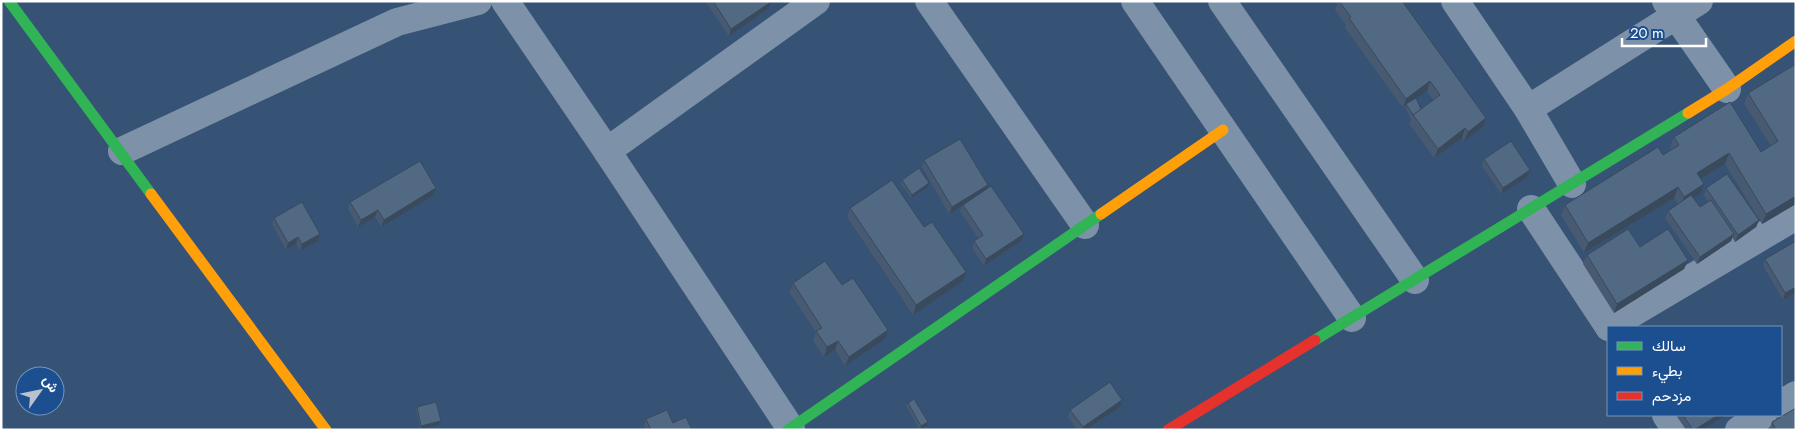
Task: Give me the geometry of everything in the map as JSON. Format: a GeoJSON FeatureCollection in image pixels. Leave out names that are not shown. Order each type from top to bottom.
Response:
{"type":"FeatureCollection","features":[{"type":"Feature","properties":{"kind":"street"},"geometry":{"type":"LineString","coordinates":[[9,1],[122,151],[326,430]]}},
{"type":"Feature","properties":{"kind":"street"},"geometry":{"type":"LineString","coordinates":[[122,151],[397,22],[478,1]]}},
{"type":"Feature","properties":{"kind":"street"},"geometry":{"type":"LineString","coordinates":[[505,1],[607,151],[790,430],[1223,130]]}},
{"type":"Feature","properties":{"kind":"street"},"geometry":{"type":"LineString","coordinates":[[607,151],[816,1]]}},
{"type":"Feature","properties":{"kind":"street"},"geometry":{"type":"LineString","coordinates":[[929,1],[1085,225]]}},
{"type":"Feature","properties":{"kind":"street"},"geometry":{"type":"LineString","coordinates":[[1135,1],[1352,318]]}},
{"type":"Feature","properties":{"kind":"street"},"geometry":{"type":"LineString","coordinates":[[1222,1],[1415,280]]}},
{"type":"Feature","properties":{"kind":"street"},"geometry":{"type":"LineString","coordinates":[[1455,1],[1528,109],[1572,184]]}},
{"type":"Feature","properties":{"kind":"street"},"geometry":{"type":"LineString","coordinates":[[1528,109],[1671,9],[1699,1]]}},
{"type":"Feature","properties":{"kind":"street"},"geometry":{"type":"LineString","coordinates":[[1671,9],[1727,89]]}},
{"type":"Feature","properties":{"kind":"street"},"geometry":{"type":"LineString","coordinates":[[1168,430],[1727,89],[1796,41]]}},
{"type":"Feature","properties":{"kind":"street"},"geometry":{"type":"LineString","coordinates":[[1531,209],[1608,326]]}},
{"type":"Feature","properties":{"kind":"street"},"geometry":{"type":"LineString","coordinates":[[1611,326],[1796,216]]}},
{"type":"Feature","properties":{"kind":"street"},"geometry":{"type":"LineString","coordinates":[[1782,403],[1796,395]]}},
{"type":"Feature","properties":{"kind":"street"},"geometry":{"type":"LineString","coordinates":[[1667,416],[1676,430]]}},
{"type":"Feature","properties":{"kind":"street"},"geometry":{"type":"LineString","coordinates":[[1739,430],[1761,416]]}},
{"type":"Feature","properties":{"kind":"building"},"geometry":{"type":"Polygon","coordinates":[[[713,1],[770,1],[771,2],[731,29],[713,1]]]}},
{"type":"Feature","properties":{"kind":"building"},"geometry":{"type":"Polygon","coordinates":[[[1339,1],[1402,1],[1486,118],[1468,132],[1465,128],[1438,149],[1413,115],[1440,95],[1430,81],[1406,99],[1339,1]]]}},
{"type":"Feature","properties":{"kind":"building"},"geometry":{"type":"Polygon","coordinates":[[[1796,64],[1796,196],[1766,214],[1729,153],[1697,173],[1704,184],[1684,197],[1678,187],[1588,243],[1565,205],[1658,147],[1663,155],[1679,145],[1674,137],[1730,102],[1761,152],[1778,141],[1748,93],[1796,64]]]}},
{"type":"Feature","properties":{"kind":"building"},"geometry":{"type":"Polygon","coordinates":[[[1416,98],[1421,109],[1413,115],[1406,104],[1416,98]]]}},
{"type":"Feature","properties":{"kind":"building"},"geometry":{"type":"Polygon","coordinates":[[[960,139],[988,185],[952,207],[924,160],[960,139]]]}},
{"type":"Feature","properties":{"kind":"building"},"geometry":{"type":"Polygon","coordinates":[[[1511,141],[1530,170],[1503,188],[1484,159],[1511,141]]]}},
{"type":"Feature","properties":{"kind":"building"},"geometry":{"type":"Polygon","coordinates":[[[420,161],[436,188],[384,220],[378,210],[361,220],[350,202],[420,161]]]}},
{"type":"Feature","properties":{"kind":"building"},"geometry":{"type":"Polygon","coordinates":[[[919,168],[929,183],[912,195],[902,180],[919,168]]]}},
{"type":"Feature","properties":{"kind":"building"},"geometry":{"type":"Polygon","coordinates":[[[1727,174],[1759,220],[1738,235],[1706,188],[1727,174]]]}},
{"type":"Feature","properties":{"kind":"building"},"geometry":{"type":"Polygon","coordinates":[[[892,180],[924,227],[932,222],[966,272],[916,305],[850,208],[892,180]]]}},
{"type":"Feature","properties":{"kind":"building"},"geometry":{"type":"Polygon","coordinates":[[[991,186],[1024,234],[986,259],[974,241],[983,235],[963,205],[991,186]]]}},
{"type":"Feature","properties":{"kind":"building"},"geometry":{"type":"Polygon","coordinates":[[[1691,195],[1700,207],[1711,200],[1734,234],[1700,257],[1668,211],[1691,195]]]}},
{"type":"Feature","properties":{"kind":"building"},"geometry":{"type":"Polygon","coordinates":[[[302,202],[320,234],[302,244],[298,237],[288,243],[274,218],[302,202]]]}},
{"type":"Feature","properties":{"kind":"building"},"geometry":{"type":"Polygon","coordinates":[[[1628,229],[1640,247],[1668,229],[1688,260],[1617,304],[1587,255],[1628,229]]]}},
{"type":"Feature","properties":{"kind":"building"},"geometry":{"type":"Polygon","coordinates":[[[1796,241],[1796,287],[1785,293],[1765,259],[1796,241]]]}},
{"type":"Feature","properties":{"kind":"building"},"geometry":{"type":"Polygon","coordinates":[[[825,261],[842,285],[853,278],[888,330],[849,357],[838,341],[827,347],[816,331],[822,328],[793,283],[825,261]]]}},
{"type":"Feature","properties":{"kind":"building"},"geometry":{"type":"Polygon","coordinates":[[[1110,382],[1122,400],[1083,427],[1070,410],[1110,382]]]}},
{"type":"Feature","properties":{"kind":"building"},"geometry":{"type":"Polygon","coordinates":[[[914,399],[928,422],[921,426],[908,403],[914,399]]]}},
{"type":"Feature","properties":{"kind":"building"},"geometry":{"type":"Polygon","coordinates":[[[436,402],[441,421],[421,426],[417,407],[436,402]]]}},
{"type":"Feature","properties":{"kind":"building"},"geometry":{"type":"Polygon","coordinates":[[[1796,408],[1796,430],[1776,430],[1772,422],[1796,408]]]}},
{"type":"Feature","properties":{"kind":"building"},"geometry":{"type":"Polygon","coordinates":[[[667,410],[673,423],[686,417],[692,430],[651,430],[646,419],[667,410]]]}},
{"type":"Feature","properties":{"kind":"building"},"geometry":{"type":"Polygon","coordinates":[[[1684,416],[1716,416],[1694,430],[1684,416]]]}},
{"type":"Feature","properties":{"kind":"traffic: fast"},"geometry":{"type":"LineString","coordinates":[[9,1],[151,194]]}},
{"type":"Feature","properties":{"kind":"traffic: fast"},"geometry":{"type":"LineString","coordinates":[[1315,340],[1688,113]]}},
{"type":"Feature","properties":{"kind":"traffic: fast"},"geometry":{"type":"LineString","coordinates":[[788,430],[1101,214]]}},
{"type":"Feature","properties":{"kind":"traffic: slow"},"geometry":{"type":"LineString","coordinates":[[1688,113],[1727,89],[1796,41]]}},
{"type":"Feature","properties":{"kind":"traffic: slow"},"geometry":{"type":"LineString","coordinates":[[1101,214],[1223,130]]}},
{"type":"Feature","properties":{"kind":"traffic: slow"},"geometry":{"type":"LineString","coordinates":[[151,194],[326,430]]}},
{"type":"Feature","properties":{"kind":"traffic: jam"},"geometry":{"type":"LineString","coordinates":[[1168,430],[1315,340]]}}]}
